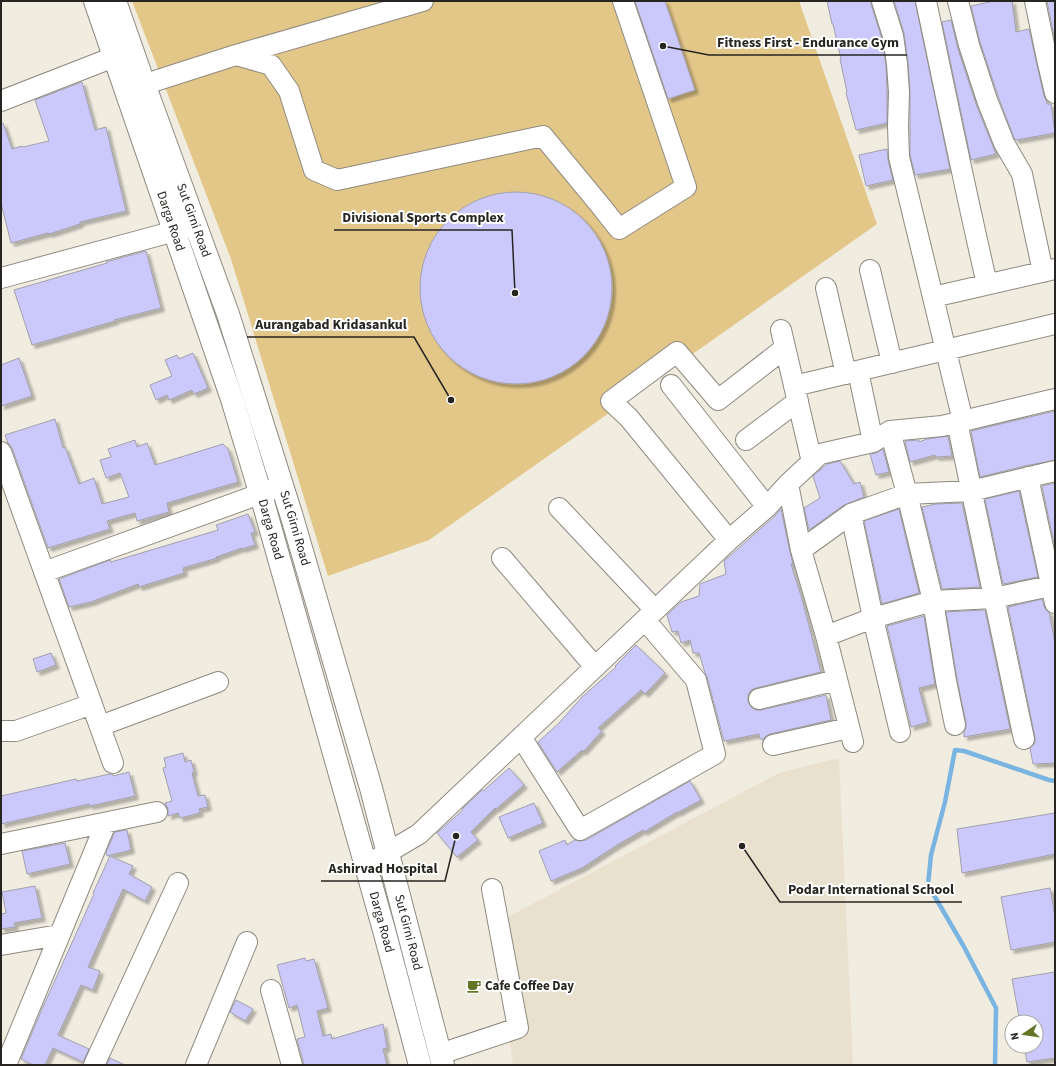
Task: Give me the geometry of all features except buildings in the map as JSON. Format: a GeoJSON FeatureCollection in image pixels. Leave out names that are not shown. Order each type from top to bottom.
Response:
{"type":"FeatureCollection","features":[{"type":"Feature","properties":{"kind":"main road","name":"Darga Road"},"geometry":{"type":"LineString","coordinates":[[95,1],[123,52],[135,87],[174,231],[232,399],[366,866],[420,1065]]}},
{"type":"Feature","properties":{"kind":"main road"},"geometry":{"type":"LineString","coordinates":[[116,1],[123,52]]}},
{"type":"Feature","properties":{"kind":"main road","name":"Sut Girni Road"},"geometry":{"type":"LineString","coordinates":[[135,87],[196,225],[228,314],[282,486],[371,788],[442,1059]]}},
{"type":"Feature","properties":{"kind":"street"},"geometry":{"type":"LineString","coordinates":[[135,87],[236,55],[423,1]]}},
{"type":"Feature","properties":{"kind":"street"},"geometry":{"type":"LineString","coordinates":[[236,55],[271,66],[289,91],[314,170],[338,180],[543,136],[619,229],[686,187],[623,1]]}},
{"type":"Feature","properties":{"kind":"street"},"geometry":{"type":"LineString","coordinates":[[882,1],[893,36],[897,64],[899,92],[899,157],[946,350],[960,422],[971,491],[1024,739]]}},
{"type":"Feature","properties":{"kind":"street"},"geometry":{"type":"LineString","coordinates":[[926,1],[971,217],[987,284]]}},
{"type":"Feature","properties":{"kind":"street"},"geometry":{"type":"LineString","coordinates":[[933,297],[1049,271],[1022,174],[1004,143],[987,100],[969,45],[958,1]]}},
{"type":"Feature","properties":{"kind":"street"},"geometry":{"type":"LineString","coordinates":[[1035,1],[1055,93]]}},
{"type":"Feature","properties":{"kind":"street"},"geometry":{"type":"LineString","coordinates":[[1,101],[123,52]]}},
{"type":"Feature","properties":{"kind":"street"},"geometry":{"type":"LineString","coordinates":[[1,278],[196,225]]}},
{"type":"Feature","properties":{"kind":"street"},"geometry":{"type":"LineString","coordinates":[[870,270],[892,363]]}},
{"type":"Feature","properties":{"kind":"street"},"geometry":{"type":"LineString","coordinates":[[826,288],[873,442]]}},
{"type":"Feature","properties":{"kind":"street"},"geometry":{"type":"LineString","coordinates":[[746,440],[796,393],[852,372],[1055,324]]}},
{"type":"Feature","properties":{"kind":"street"},"geometry":{"type":"LineString","coordinates":[[729,540],[629,418],[611,401],[677,352],[718,400],[783,339],[812,462]]}},
{"type":"Feature","properties":{"kind":"street"},"geometry":{"type":"LineString","coordinates":[[671,385],[768,507]]}},
{"type":"Feature","properties":{"kind":"street"},"geometry":{"type":"LineString","coordinates":[[366,866],[419,834],[729,540],[768,507],[788,484],[820,454],[873,442],[890,431],[942,426],[1055,399]]}},
{"type":"Feature","properties":{"kind":"street"},"geometry":{"type":"LineString","coordinates":[[890,431],[907,494],[932,601],[946,681],[956,725]]}},
{"type":"Feature","properties":{"kind":"street"},"geometry":{"type":"LineString","coordinates":[[1,452],[113,763]]}},
{"type":"Feature","properties":{"kind":"street"},"geometry":{"type":"LineString","coordinates":[[801,550],[851,514],[907,494],[971,491],[1055,471]]}},
{"type":"Feature","properties":{"kind":"street"},"geometry":{"type":"LineString","coordinates":[[826,636],[873,618],[932,601],[994,598],[1054,591],[1028,477]]}},
{"type":"Feature","properties":{"kind":"street"},"geometry":{"type":"LineString","coordinates":[[773,745],[851,735],[826,636],[801,550],[788,484]]}},
{"type":"Feature","properties":{"kind":"street"},"geometry":{"type":"LineString","coordinates":[[44,572],[282,486]]}},
{"type":"Feature","properties":{"kind":"street"},"geometry":{"type":"LineString","coordinates":[[522,737],[580,830],[715,754],[696,680],[650,615],[559,508]]}},
{"type":"Feature","properties":{"kind":"street"},"geometry":{"type":"LineString","coordinates":[[851,514],[873,618],[900,732]]}},
{"type":"Feature","properties":{"kind":"street"},"geometry":{"type":"LineString","coordinates":[[502,558],[595,667]]}},
{"type":"Feature","properties":{"kind":"street"},"geometry":{"type":"LineString","coordinates":[[759,699],[837,680]]}},
{"type":"Feature","properties":{"kind":"street"},"geometry":{"type":"LineString","coordinates":[[100,726],[218,682]]}},
{"type":"Feature","properties":{"kind":"street"},"geometry":{"type":"LineString","coordinates":[[1,731],[16,731],[92,704]]}},
{"type":"Feature","properties":{"kind":"street"},"geometry":{"type":"LineString","coordinates":[[1,844],[157,812]]}},
{"type":"Feature","properties":{"kind":"street"},"geometry":{"type":"LineString","coordinates":[[6,1065],[106,822]]}},
{"type":"Feature","properties":{"kind":"street"},"geometry":{"type":"LineString","coordinates":[[94,1065],[178,883]]}},
{"type":"Feature","properties":{"kind":"street"},"geometry":{"type":"LineString","coordinates":[[442,1059],[518,1028],[492,889]]}},
{"type":"Feature","properties":{"kind":"street"},"geometry":{"type":"LineString","coordinates":[[1,945],[60,935]]}},
{"type":"Feature","properties":{"kind":"street"},"geometry":{"type":"LineString","coordinates":[[196,1065],[247,942]]}},
{"type":"Feature","properties":{"kind":"street"},"geometry":{"type":"LineString","coordinates":[[271,990],[292,1065]]}},
{"type":"Feature","properties":{"kind":"shaded area"},"geometry":{"type":"Polygon","coordinates":[[[132,1],[799,1],[877,224],[429,540],[328,576],[231,259],[132,1]]]}},
{"type":"Feature","properties":{"kind":"shaded area"},"geometry":{"type":"Polygon","coordinates":[[[839,758],[853,1065],[513,1065],[506,1011],[504,919],[779,773],[839,758]]]}},
{"type":"Feature","properties":{"kind":"waterway"},"geometry":{"type":"LineString","coordinates":[[995,1065],[996,1008],[963,945],[928,885],[931,855],[945,802],[955,750],[964,751],[1055,781]]}},
{"type":"Feature","properties":{"kind":"place","name":"Fitness First - Endurance Gym"},"geometry":{"type":"Point","coordinates":[663,46]}},
{"type":"Feature","properties":{"kind":"place","name":"Divisional Sports Complex"},"geometry":{"type":"Point","coordinates":[515,293]}},
{"type":"Feature","properties":{"kind":"place","name":"Aurangabad Kridasankul"},"geometry":{"type":"Point","coordinates":[451,400]}},
{"type":"Feature","properties":{"kind":"place","name":"Ashirvad Hospital"},"geometry":{"type":"Point","coordinates":[456,836]}},
{"type":"Feature","properties":{"kind":"place","name":"Podar International School"},"geometry":{"type":"Point","coordinates":[742,846]}},
{"type":"Feature","properties":{"kind":"place","name":"Cafe Coffee Day"},"geometry":{"type":"Point","coordinates":[474,986]}}]}
